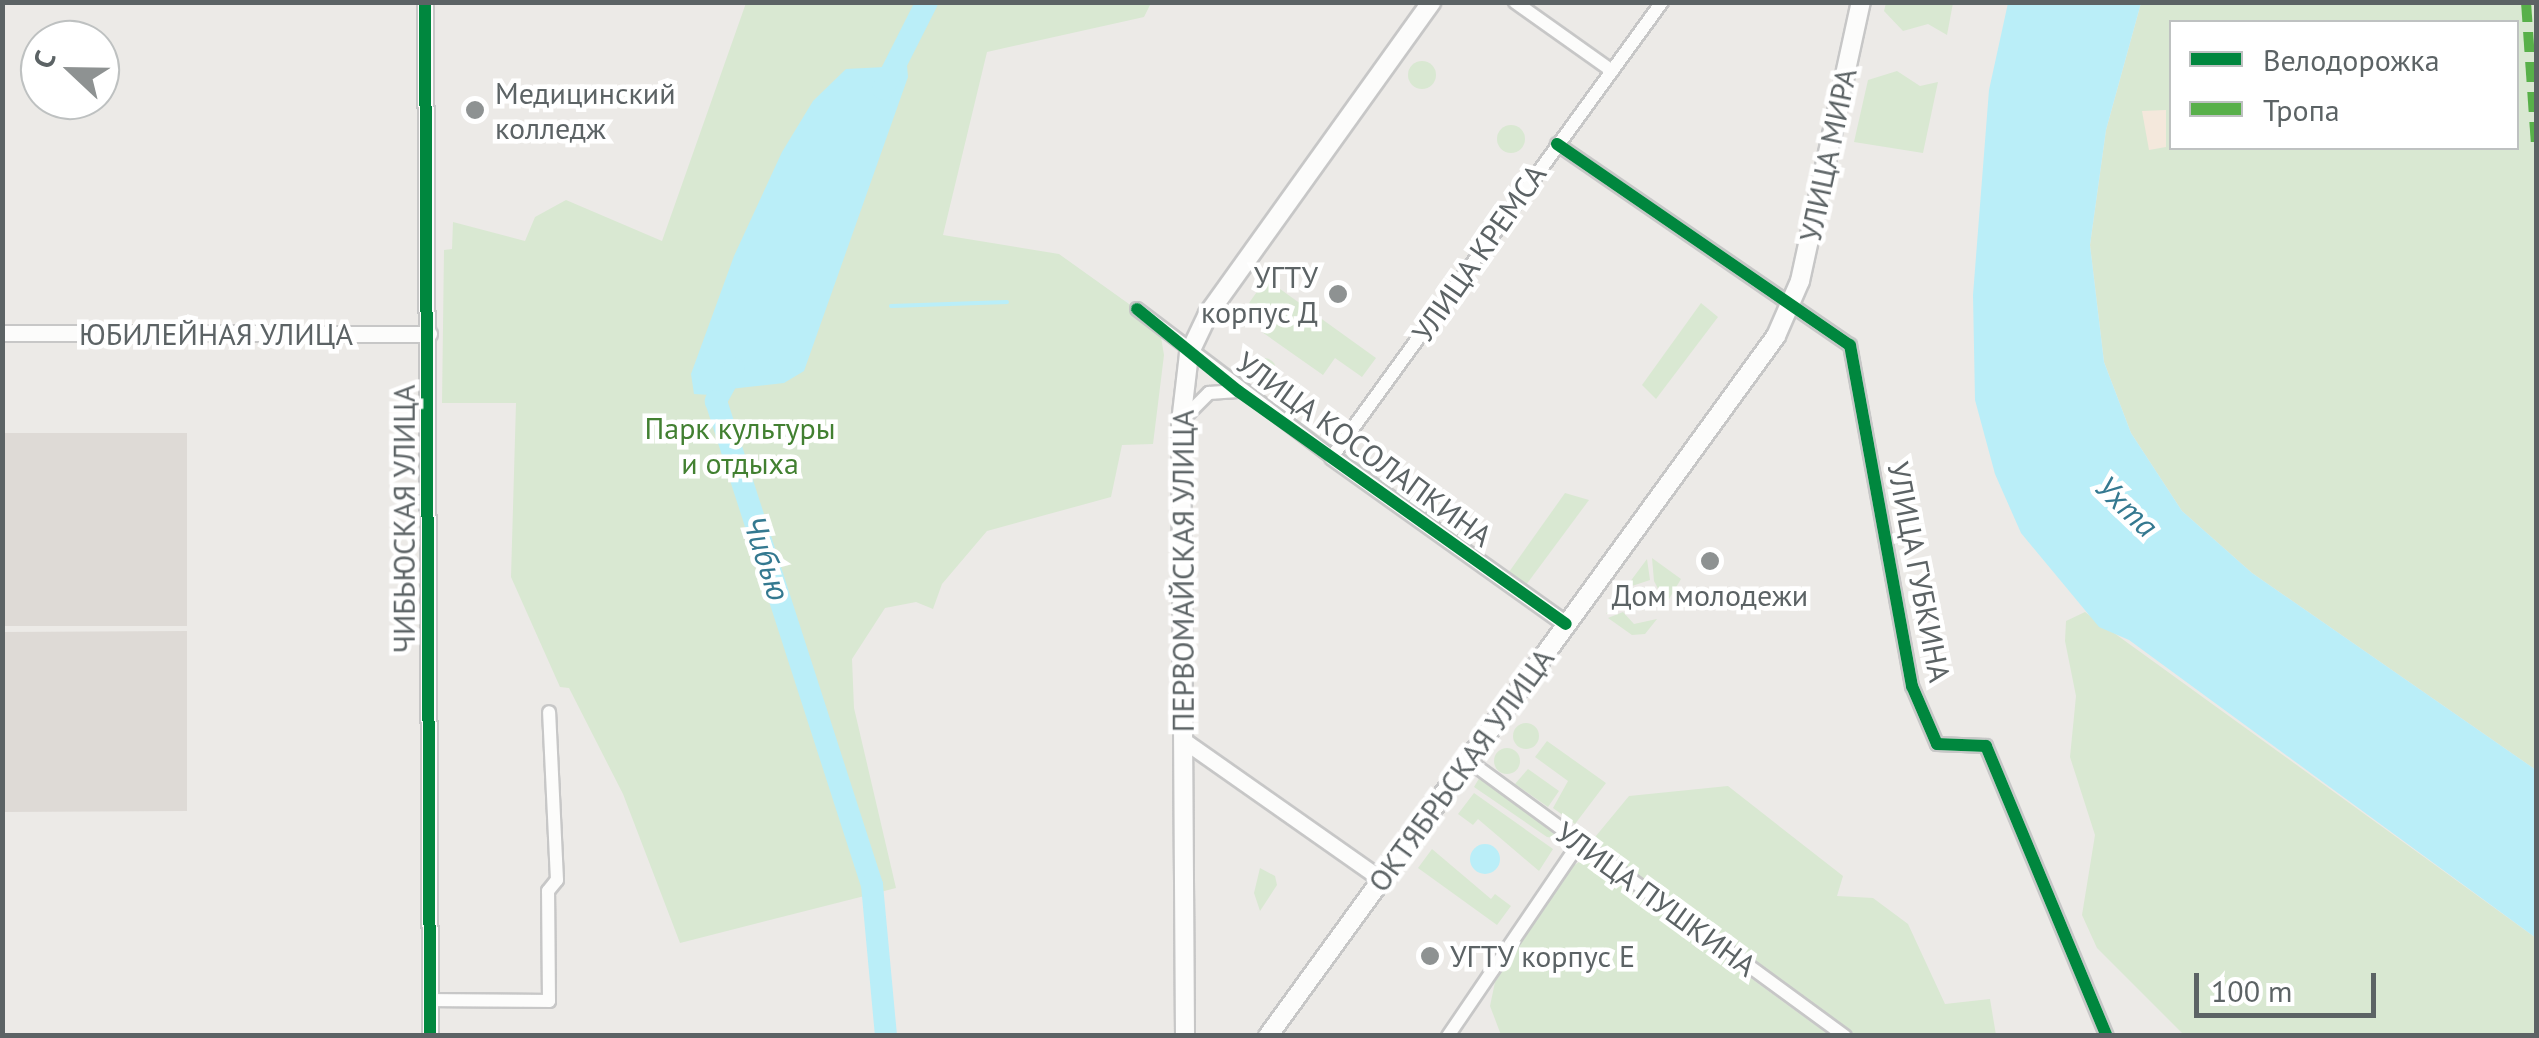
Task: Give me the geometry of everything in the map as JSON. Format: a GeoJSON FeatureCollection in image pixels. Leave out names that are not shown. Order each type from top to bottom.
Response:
{"type":"FeatureCollection","features":[{"type":"Feature","properties":{"kind":"main road","name":"ПЕРВОМАЙСКАЯ УЛИЦА"},"geometry":{"type":"LineString","coordinates":[[1185,1036],[1181,422],[1189,354],[1208,314],[1431,2]]}},
{"type":"Feature","properties":{"kind":"main road","name":"УЛИЦА МИРА"},"geometry":{"type":"LineString","coordinates":[[1792,308],[1861,2]]}},
{"type":"Feature","properties":{"kind":"main road","name":"ОКТЯБРЬСКАЯ УЛИЦА"},"geometry":{"type":"LineString","coordinates":[[1268,1036],[1792,308]]}},
{"type":"Feature","properties":{"kind":"street","name":"ЧИБЬЮСКАЯ УЛИЦА"},"geometry":{"type":"LineString","coordinates":[[425,2],[430,1036]]}},
{"type":"Feature","properties":{"kind":"street"},"geometry":{"type":"LineString","coordinates":[[1515,2],[1612,70]]}},
{"type":"Feature","properties":{"kind":"street","name":"УЛИЦА КРЕМСА"},"geometry":{"type":"LineString","coordinates":[[1332,457],[1662,2]]}},
{"type":"Feature","properties":{"kind":"street"},"geometry":{"type":"LineString","coordinates":[[1556,144],[1792,308]]}},
{"type":"Feature","properties":{"kind":"street","name":"УЛИЦА ГУБКИНА"},"geometry":{"type":"LineString","coordinates":[[1792,308],[1850,345],[1912,686],[1937,744],[1986,746],[2107,1036]]}},
{"type":"Feature","properties":{"kind":"street","name":"УЛИЦА КОСОЛАПКИНА"},"geometry":{"type":"LineString","coordinates":[[1137,309],[1238,391],[1566,624]]}},
{"type":"Feature","properties":{"kind":"street","name":"ЮБИЛЕЙНАЯ УЛИЦА"},"geometry":{"type":"LineString","coordinates":[[2,334],[429,334]]}},
{"type":"Feature","properties":{"kind":"street","name":"УЛИЦА КОСОЛАПКИНА"},"geometry":{"type":"LineString","coordinates":[[1181,422],[1209,393],[1238,391]]}},
{"type":"Feature","properties":{"kind":"street"},"geometry":{"type":"LineString","coordinates":[[430,1000],[549,1000],[548,890],[557,880],[549,712]]}},
{"type":"Feature","properties":{"kind":"street"},"geometry":{"type":"LineString","coordinates":[[1183,740],[1381,880]]}},
{"type":"Feature","properties":{"kind":"street","name":"УЛИЦА ПУШКИНА"},"geometry":{"type":"LineString","coordinates":[[1468,761],[1845,1036]]}},
{"type":"Feature","properties":{"kind":"street"},"geometry":{"type":"LineString","coordinates":[[1448,1036],[1579,843]]}},
{"type":"Feature","properties":{"kind":"shaded area"},"geometry":{"type":"Polygon","coordinates":[[[3,433],[187,433],[187,626],[3,626],[3,433]]]}},
{"type":"Feature","properties":{"kind":"shaded area"},"geometry":{"type":"Polygon","coordinates":[[[187,631],[187,811],[3,812],[3,632],[187,631]]]}},
{"type":"Feature","properties":{"kind":"green space","name":"Парк культуры и отдыха"},"geometry":{"type":"Polygon","coordinates":[[[746,3],[1151,3],[1144,17],[987,52],[943,235],[1059,254],[1129,304],[1161,337],[1164,355],[1153,444],[1122,445],[1111,497],[987,531],[942,584],[933,609],[916,602],[885,608],[852,659],[854,708],[896,888],[680,943],[623,794],[569,688],[560,687],[511,577],[516,403],[442,403],[444,250],[452,249],[453,222],[525,241],[535,217],[566,200],[662,241],[746,3]]]}},
{"type":"Feature","properties":{"kind":"green space"},"geometry":{"type":"Polygon","coordinates":[[[1886,3],[1953,3],[1947,35],[1928,24],[1903,31],[1884,11],[1886,3]]]}},
{"type":"Feature","properties":{"kind":"green space"},"geometry":{"type":"Polygon","coordinates":[[[2141,3],[2536,3],[2536,770],[2252,573],[2182,511],[2131,433],[2104,362],[2090,245],[2106,130],[2141,3]]]}},
{"type":"Feature","properties":{"kind":"green space"},"geometry":{"type":"Polygon","coordinates":[[[1422,61],[1432,65],[1436,75],[1432,85],[1422,89],[1412,85],[1408,75],[1412,65],[1422,61]]]}},
{"type":"Feature","properties":{"kind":"green space"},"geometry":{"type":"Polygon","coordinates":[[[1897,71],[1920,86],[1938,82],[1923,153],[1854,142],[1868,80],[1897,71]]]}},
{"type":"Feature","properties":{"kind":"green space"},"geometry":{"type":"Polygon","coordinates":[[[1511,125],[1521,129],[1525,139],[1521,149],[1511,153],[1501,149],[1497,139],[1501,129],[1511,125]]]}},
{"type":"Feature","properties":{"kind":"green space"},"geometry":{"type":"Polygon","coordinates":[[[1266,279],[1376,358],[1362,377],[1335,358],[1323,375],[1262,332],[1271,319],[1249,303],[1266,279]]]}},
{"type":"Feature","properties":{"kind":"green space"},"geometry":{"type":"Polygon","coordinates":[[[1701,303],[1718,317],[1656,399],[1642,385],[1701,303]]]}},
{"type":"Feature","properties":{"kind":"green space"},"geometry":{"type":"Polygon","coordinates":[[[1264,358],[1273,361],[1273,379],[1264,382],[1255,379],[1252,370],[1255,361],[1264,358]]]}},
{"type":"Feature","properties":{"kind":"green space"},"geometry":{"type":"Polygon","coordinates":[[[1565,493],[1589,500],[1526,585],[1509,572],[1565,493]]]}},
{"type":"Feature","properties":{"kind":"green space"},"geometry":{"type":"Polygon","coordinates":[[[1652,558],[1681,579],[1666,604],[1654,581],[1652,558]]]}},
{"type":"Feature","properties":{"kind":"green space"},"geometry":{"type":"Polygon","coordinates":[[[1647,559],[1650,580],[1632,586],[1629,605],[1606,614],[1647,559]]]}},
{"type":"Feature","properties":{"kind":"green space"},"geometry":{"type":"Polygon","coordinates":[[[1623,612],[1634,624],[1657,619],[1645,634],[1632,635],[1608,618],[1623,612]]]}},
{"type":"Feature","properties":{"kind":"green space"},"geometry":{"type":"Polygon","coordinates":[[[2085,612],[2536,938],[2536,1035],[2184,1035],[2097,948],[2082,915],[2095,835],[2070,757],[2076,696],[2065,641],[2066,621],[2085,612]]]}},
{"type":"Feature","properties":{"kind":"green space"},"geometry":{"type":"Polygon","coordinates":[[[1526,723],[1535,727],[1539,736],[1535,745],[1526,749],[1517,745],[1513,736],[1517,727],[1526,723]]]}},
{"type":"Feature","properties":{"kind":"green space"},"geometry":{"type":"Polygon","coordinates":[[[1547,741],[1606,783],[1575,824],[1553,808],[1568,781],[1535,757],[1547,741]]]}},
{"type":"Feature","properties":{"kind":"green space"},"geometry":{"type":"Polygon","coordinates":[[[1507,748],[1516,752],[1520,761],[1516,770],[1507,774],[1498,770],[1494,761],[1498,752],[1507,748]]]}},
{"type":"Feature","properties":{"kind":"green space"},"geometry":{"type":"Polygon","coordinates":[[[1528,769],[1559,791],[1548,807],[1515,784],[1528,769]]]}},
{"type":"Feature","properties":{"kind":"green space"},"geometry":{"type":"Polygon","coordinates":[[[1481,775],[1564,839],[1547,837],[1474,787],[1481,775]]]}},
{"type":"Feature","properties":{"kind":"green space"},"geometry":{"type":"Polygon","coordinates":[[[1728,786],[1843,876],[1837,896],[1873,898],[1908,924],[1945,1004],[1990,999],[1996,1035],[1856,1035],[1591,842],[1629,796],[1728,786]]]}},
{"type":"Feature","properties":{"kind":"green space"},"geometry":{"type":"Polygon","coordinates":[[[1474,793],[1553,849],[1539,871],[1478,819],[1473,825],[1458,814],[1474,793]]]}},
{"type":"Feature","properties":{"kind":"green space"},"geometry":{"type":"Polygon","coordinates":[[[1432,849],[1491,899],[1495,894],[1511,906],[1497,925],[1418,868],[1432,849]]]}},
{"type":"Feature","properties":{"kind":"green space"},"geometry":{"type":"Polygon","coordinates":[[[1582,860],[1598,867],[1829,1035],[1501,1035],[1490,1006],[1495,982],[1570,868],[1582,860]]]}},
{"type":"Feature","properties":{"kind":"green space"},"geometry":{"type":"Polygon","coordinates":[[[1260,868],[1275,876],[1277,885],[1260,911],[1254,893],[1260,868]]]}},
{"type":"Feature","properties":{"kind":"sand"},"geometry":{"type":"Polygon","coordinates":[[[2166,110],[2166,147],[2149,150],[2142,111],[2166,110]]]}},
{"type":"Feature","properties":{"kind":"water","name":"Ухта"},"geometry":{"type":"Polygon","coordinates":[[[2008,3],[2141,3],[2106,130],[2090,245],[2104,362],[2131,433],[2182,511],[2252,573],[2536,770],[2536,938],[2129,640],[2099,627],[2021,533],[1995,474],[1975,400],[1973,295],[1989,90],[2008,3]]]}},
{"type":"Feature","properties":{"kind":"water"},"geometry":{"type":"Polygon","coordinates":[[[889,61],[907,65],[908,77],[804,371],[784,383],[730,389],[728,396],[694,394],[691,374],[734,256],[782,152],[813,101],[846,69],[885,67],[889,61]]]}},
{"type":"Feature","properties":{"kind":"water"},"geometry":{"type":"Polygon","coordinates":[[[1485,844],[1499,853],[1500,859],[1491,873],[1485,874],[1471,865],[1470,859],[1479,845],[1485,844]]]}},
{"type":"Feature","properties":{"kind":"waterway","name":"Чибью"},"geometry":{"type":"LineString","coordinates":[[883,89],[927,2]]}},
{"type":"Feature","properties":{"kind":"waterway"},"geometry":{"type":"LineString","coordinates":[[891,306],[1007,302]]}},
{"type":"Feature","properties":{"kind":"waterway","name":"Чибью"},"geometry":{"type":"LineString","coordinates":[[734,368],[716,401],[872,885],[886,1036]]}},
{"type":"Feature","properties":{"kind":"marked path"},"geometry":{"type":"LineString","coordinates":[[2526,2],[2536,146]]}},
{"type":"Feature","properties":{"kind":"cycle path"},"geometry":{"type":"LineString","coordinates":[[425,2],[430,1036]]}},
{"type":"Feature","properties":{"kind":"cycle path"},"geometry":{"type":"LineString","coordinates":[[1557,144],[1850,345],[1912,686],[1937,744],[1986,746],[2107,1036]]}},
{"type":"Feature","properties":{"kind":"cycle path"},"geometry":{"type":"LineString","coordinates":[[1137,309],[1238,391],[1566,624]]}},
{"type":"Feature","properties":{"kind":"place","name":"Медицинский колледж"},"geometry":{"type":"Point","coordinates":[475,110]}},
{"type":"Feature","properties":{"kind":"place","name":"УГТУ корпус Д"},"geometry":{"type":"Point","coordinates":[1338,294]}},
{"type":"Feature","properties":{"kind":"place","name":"Дом молодежи"},"geometry":{"type":"Point","coordinates":[1710,561]}},
{"type":"Feature","properties":{"kind":"place","name":"УГТУ корпус Е"},"geometry":{"type":"Point","coordinates":[1430,956]}}]}
